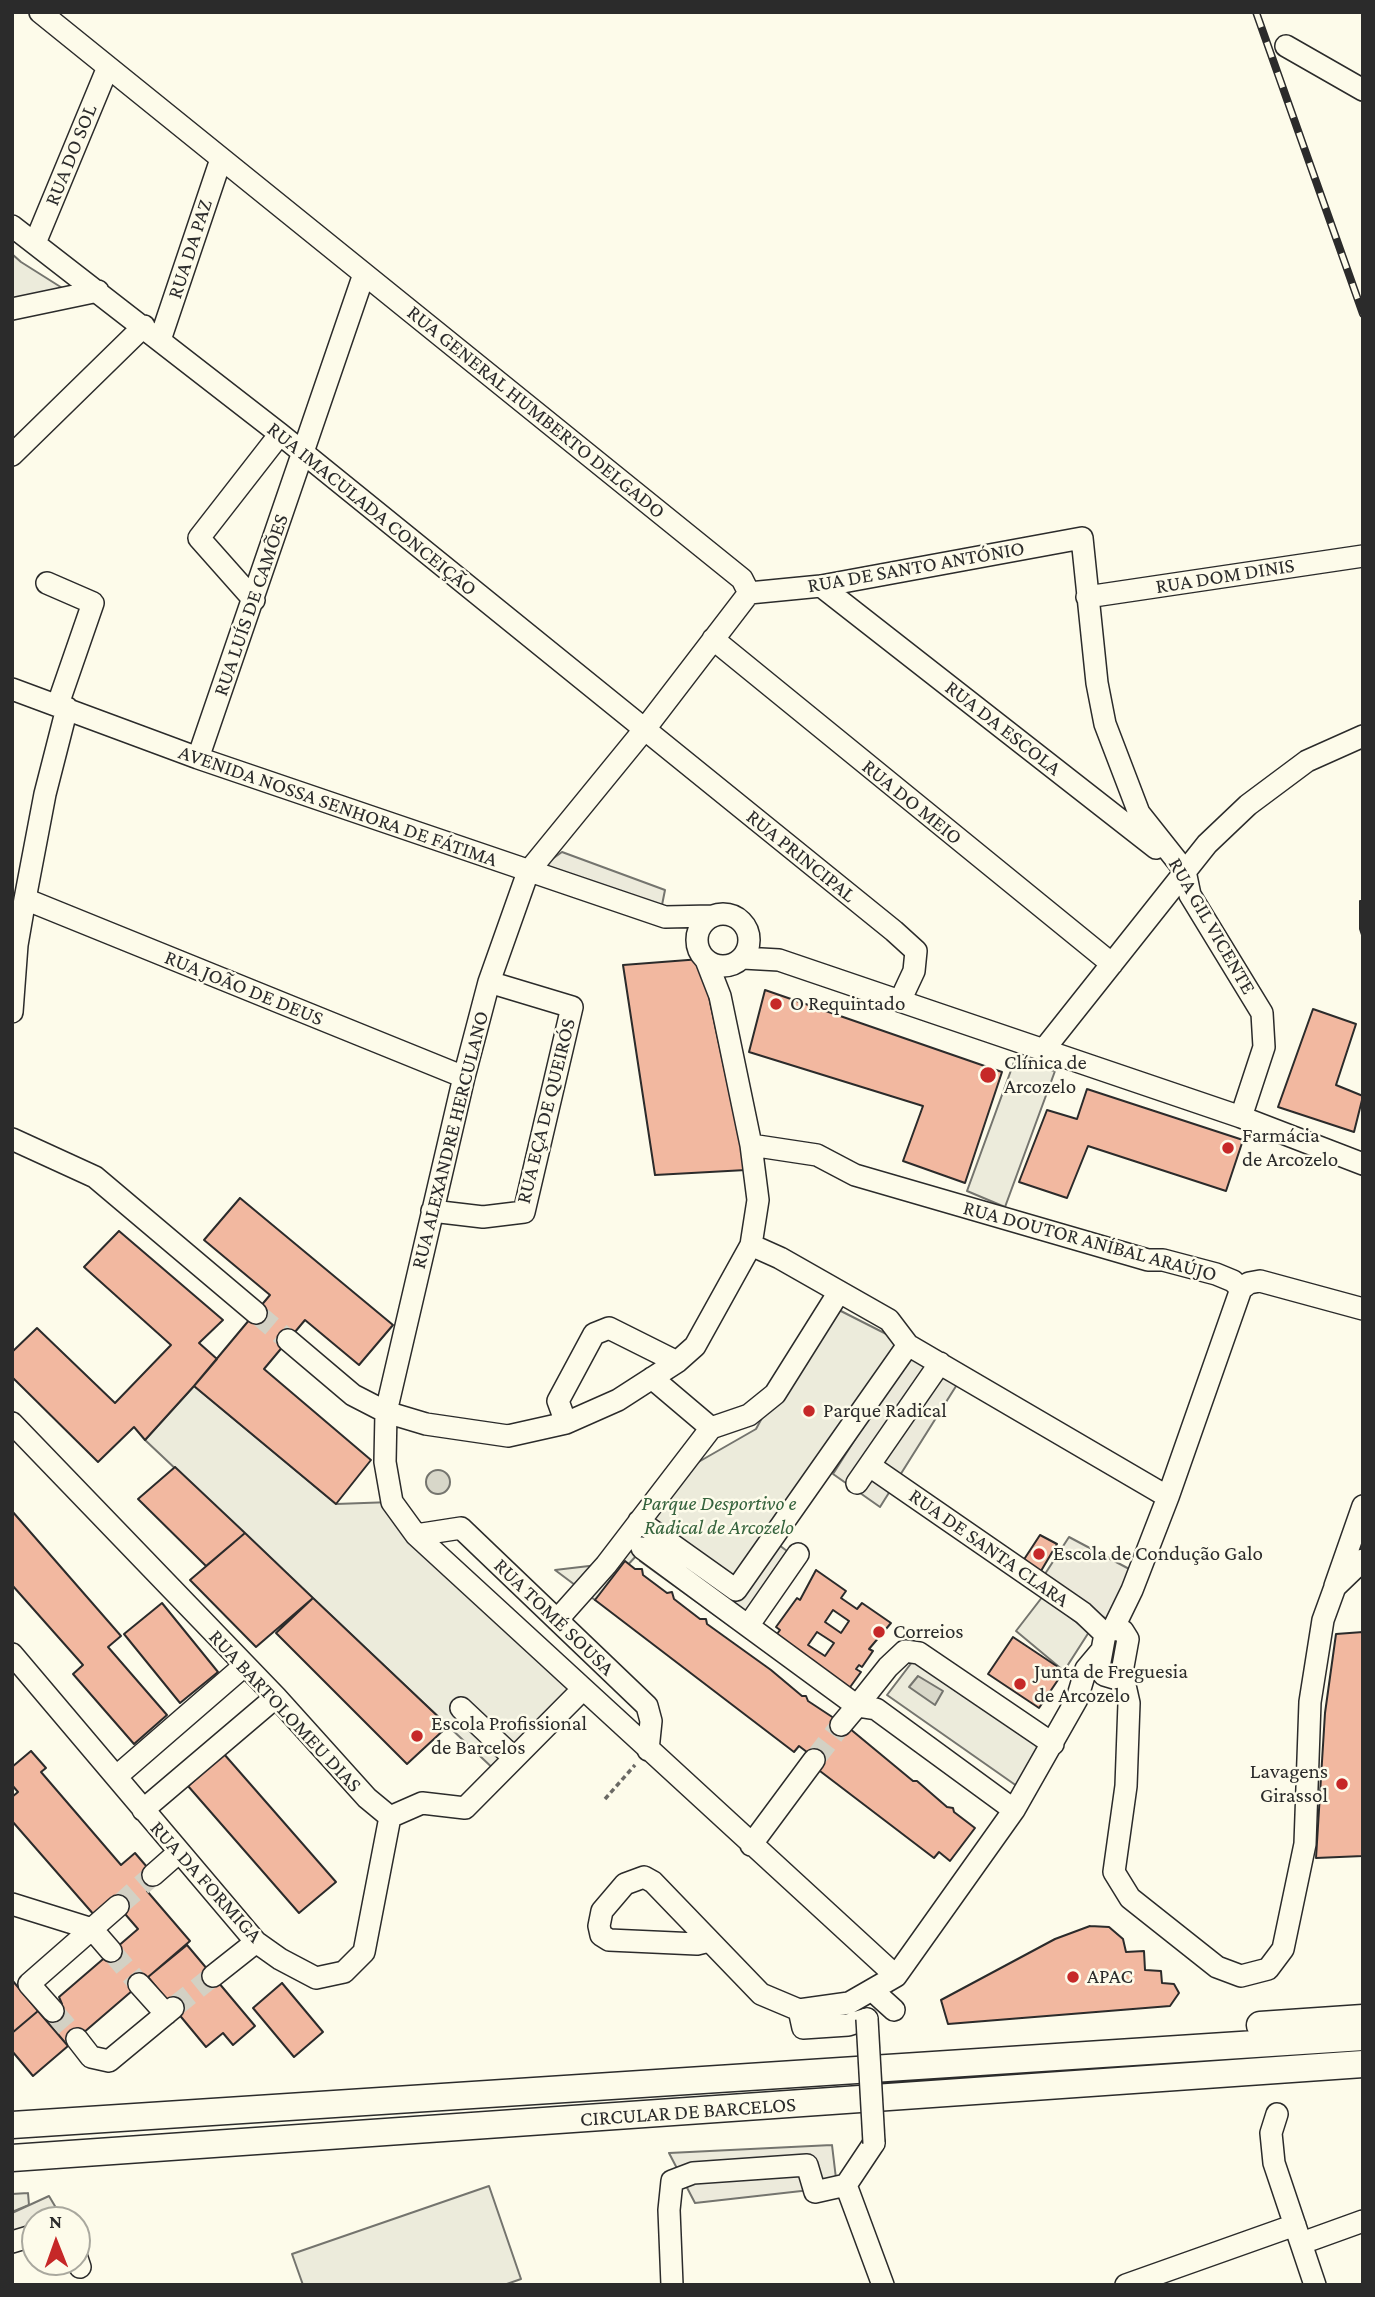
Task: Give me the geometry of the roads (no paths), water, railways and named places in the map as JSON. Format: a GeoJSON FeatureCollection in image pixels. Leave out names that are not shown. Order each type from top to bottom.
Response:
{"type":"FeatureCollection","features":[{"type":"Feature","properties":{"kind":"main road"},"geometry":{"type":"LineString","coordinates":[[637,2083],[753,2061],[1363,2018]]}},
{"type":"Feature","properties":{"kind":"main road","name":"CIRCULAR DE BARCELOS"},"geometry":{"type":"LineString","coordinates":[[12,2125],[1363,2037]]}},
{"type":"Feature","properties":{"kind":"main road","name":"CIRCULAR DE BARCELOS"},"geometry":{"type":"LineString","coordinates":[[12,2158],[1363,2064]]}},
{"type":"Feature","properties":{"kind":"main road"},"geometry":{"type":"LineString","coordinates":[[624,2116],[735,2123],[1363,2081]]}},
{"type":"Feature","properties":{"kind":"street","name":"RUA GENERAL HUMBERTO DELGADO"},"geometry":{"type":"LineString","coordinates":[[40,12],[742,579],[749,593]]}},
{"type":"Feature","properties":{"kind":"street"},"geometry":{"type":"LineString","coordinates":[[1286,46],[1363,90]]}},
{"type":"Feature","properties":{"kind":"street","name":"RUA DO SOL"},"geometry":{"type":"LineString","coordinates":[[35,243],[107,67]]}},
{"type":"Feature","properties":{"kind":"street","name":"RUA DA PAZ"},"geometry":{"type":"LineString","coordinates":[[152,333],[221,159]]}},
{"type":"Feature","properties":{"kind":"street","name":"RUA IMACULADA CONCEIÇÃO"},"geometry":{"type":"LineString","coordinates":[[12,226],[303,452],[644,730]]}},
{"type":"Feature","properties":{"kind":"street","name":"RUA LUÍS DE CAMÕES"},"geometry":{"type":"LineString","coordinates":[[198,758],[364,274]]}},
{"type":"Feature","properties":{"kind":"street"},"geometry":{"type":"LineString","coordinates":[[12,309],[98,291]]}},
{"type":"Feature","properties":{"kind":"street"},"geometry":{"type":"LineString","coordinates":[[12,455],[152,333]]}},
{"type":"Feature","properties":{"kind":"street"},"geometry":{"type":"LineString","coordinates":[[254,600],[199,538],[280,434]]}},
{"type":"Feature","properties":{"kind":"street","name":"RUA DE SANTO ANTÓNIO"},"geometry":{"type":"LineString","coordinates":[[749,593],[821,586],[1082,538]]}},
{"type":"Feature","properties":{"kind":"street","name":"RUA GIL VICENTE"},"geometry":{"type":"LineString","coordinates":[[1082,538],[1087,597],[1105,724],[1139,813],[1185,871],[1190,895],[1262,1013],[1264,1047],[1241,1117]]}},
{"type":"Feature","properties":{"kind":"street","name":"RUA DOM DINIS"},"geometry":{"type":"LineString","coordinates":[[1087,597],[1363,555]]}},
{"type":"Feature","properties":{"kind":"street"},"geometry":{"type":"LineString","coordinates":[[12,1012],[17,945],[45,794],[63,706],[93,603],[47,583]]}},
{"type":"Feature","properties":{"kind":"street","name":"RUA DA ESCOLA"},"geometry":{"type":"LineString","coordinates":[[821,586],[1185,871]]}},
{"type":"Feature","properties":{"kind":"street"},"geometry":{"type":"LineString","coordinates":[[528,872],[644,730],[749,593]]}},
{"type":"Feature","properties":{"kind":"street","name":"RUA DO MEIO"},"geometry":{"type":"LineString","coordinates":[[713,639],[1112,964]]}},
{"type":"Feature","properties":{"kind":"street","name":"AVENIDA NOSSA SENHORA DE FÁTIMA"},"geometry":{"type":"LineString","coordinates":[[12,689],[198,758],[665,917],[712,916]]}},
{"type":"Feature","properties":{"kind":"street","name":"RUA PRINCIPAL"},"geometry":{"type":"LineString","coordinates":[[644,730],[916,951],[914,971],[900,1001]]}},
{"type":"Feature","properties":{"kind":"street"},"geometry":{"type":"LineString","coordinates":[[1045,1048],[1207,844],[1248,805],[1307,761],[1363,736]]}},
{"type":"Feature","properties":{"kind":"street","name":"RUA ALEXANDRE HERCULANO"},"geometry":{"type":"LineString","coordinates":[[386,1412],[464,1077],[489,982],[528,872]]}},
{"type":"Feature","properties":{"kind":"street","name":"RUA JOÃO DE DEUS"},"geometry":{"type":"LineString","coordinates":[[25,899],[464,1077]]}},
{"type":"Feature","properties":{"kind":"street"},"geometry":{"type":"LineString","coordinates":[[288,1340],[353,1395],[386,1412],[426,1424],[508,1436],[566,1423],[618,1400],[677,1362],[695,1346],[751,1245],[758,1200],[751,1145],[720,996],[697,936],[705,921],[712,916],[728,914],[743,922],[779,960]]}},
{"type":"Feature","properties":{"kind":"street","name":"AVENIDA NOSSA SENHORA DE FÁTIMA"},"geometry":{"type":"LineString","coordinates":[[665,917],[703,956]]}},
{"type":"Feature","properties":{"kind":"street"},"geometry":{"type":"LineString","coordinates":[[720,996],[750,944],[747,929]]}},
{"type":"Feature","properties":{"kind":"street"},"geometry":{"type":"LineString","coordinates":[[703,956],[720,966],[739,961],[779,960],[1045,1048],[1241,1117],[1363,1164]]}},
{"type":"Feature","properties":{"kind":"street","name":"RUA EÇA DE QUEIRÓS"},"geometry":{"type":"LineString","coordinates":[[432,1211],[484,1217],[524,1212],[572,1007],[489,982]]}},
{"type":"Feature","properties":{"kind":"street"},"geometry":{"type":"LineString","coordinates":[[12,1139],[95,1177],[256,1312]]}},
{"type":"Feature","properties":{"kind":"street","name":"RUA DOUTOR ANÍBAL ARAÚJO"},"geometry":{"type":"LineString","coordinates":[[751,1145],[817,1155],[855,1175],[1148,1260],[1163,1260],[1216,1274],[1233,1281],[1241,1289],[1168,1497],[1099,1667],[1113,1674]]}},
{"type":"Feature","properties":{"kind":"street"},"geometry":{"type":"LineString","coordinates":[[751,1245],[780,1258],[889,1320],[908,1345],[1168,1497]]}},
{"type":"Feature","properties":{"kind":"street"},"geometry":{"type":"LineString","coordinates":[[1241,1289],[1249,1283],[1260,1282],[1363,1309]]}},
{"type":"Feature","properties":{"kind":"street"},"geometry":{"type":"LineString","coordinates":[[557,1620],[711,1428],[749,1415],[775,1394],[839,1293]]}},
{"type":"Feature","properties":{"kind":"street"},"geometry":{"type":"LineString","coordinates":[[566,1423],[558,1401],[594,1334],[609,1328],[677,1362]]}},
{"type":"Feature","properties":{"kind":"street"},"geometry":{"type":"LineString","coordinates":[[639,1521],[736,1590],[908,1345]]}},
{"type":"Feature","properties":{"kind":"street","name":"RUA DE SANTA CLARA"},"geometry":{"type":"LineString","coordinates":[[940,1363],[863,1474],[1083,1613],[1111,1636]]}},
{"type":"Feature","properties":{"kind":"street"},"geometry":{"type":"LineString","coordinates":[[652,1378],[711,1428]]}},
{"type":"Feature","properties":{"kind":"street","name":"RUA TOMÉ SOUSA"},"geometry":{"type":"LineString","coordinates":[[386,1412],[385,1462],[392,1502],[416,1535],[896,1976]]}},
{"type":"Feature","properties":{"kind":"street","name":"RUA BARTOLOMEU DIAS"},"geometry":{"type":"LineString","coordinates":[[12,1423],[276,1697],[367,1798],[390,1817]]}},
{"type":"Feature","properties":{"kind":"street"},"geometry":{"type":"LineString","coordinates":[[1113,1674],[1129,1703],[1126,1786],[1114,1872],[1130,1898],[1217,1967],[1241,1976],[1268,1969],[1283,1949],[1306,1844],[1310,1702],[1323,1620],[1352,1574],[1363,1506]]}},
{"type":"Feature","properties":{"kind":"street","name":"RUA TOMÉ SOUSA"},"geometry":{"type":"LineString","coordinates":[[416,1535],[461,1528],[647,1706],[652,1721],[648,1750]]}},
{"type":"Feature","properties":{"kind":"street"},"geometry":{"type":"LineString","coordinates":[[642,1548],[857,1706],[876,1709],[1013,1810]]}},
{"type":"Feature","properties":{"kind":"street"},"geometry":{"type":"LineString","coordinates":[[748,1626],[798,1554]]}},
{"type":"Feature","properties":{"kind":"street","name":"RUA DOUTOR ANÍBAL ARAÚJO"},"geometry":{"type":"LineString","coordinates":[[1077,1699],[1113,1674],[1128,1639],[1111,1636]]}},
{"type":"Feature","properties":{"kind":"street","name":"RUA DOUTOR ANÍBAL ARAÚJO"},"geometry":{"type":"LineString","coordinates":[[799,2010],[849,2003],[896,1976],[1013,1810],[1077,1699],[1086,1670],[1111,1636]]}},
{"type":"Feature","properties":{"kind":"street"},"geometry":{"type":"LineString","coordinates":[[841,1725],[888,1667],[905,1651],[919,1653],[1053,1744]]}},
{"type":"Feature","properties":{"kind":"street","name":"RUA DA FORMIGA"},"geometry":{"type":"LineString","coordinates":[[12,1654],[256,1942],[280,1959],[316,1978],[344,1972],[364,1952],[390,1817]]}},
{"type":"Feature","properties":{"kind":"street"},"geometry":{"type":"LineString","coordinates":[[117,1776],[244,1666]]}},
{"type":"Feature","properties":{"kind":"street"},"geometry":{"type":"LineString","coordinates":[[390,1817],[422,1803],[465,1808],[583,1689]]}},
{"type":"Feature","properties":{"kind":"street"},"geometry":{"type":"LineString","coordinates":[[143,1810],[276,1697]]}},
{"type":"Feature","properties":{"kind":"street"},"geometry":{"type":"LineString","coordinates":[[461,1708],[514,1758]]}},
{"type":"Feature","properties":{"kind":"street"},"geometry":{"type":"LineString","coordinates":[[751,1845],[814,1759]]}},
{"type":"Feature","properties":{"kind":"street"},"geometry":{"type":"LineString","coordinates":[[153,1875],[178,1853]]}},
{"type":"Feature","properties":{"kind":"street"},"geometry":{"type":"LineString","coordinates":[[672,2285],[669,2210],[672,2180],[693,2173],[807,2165],[815,2192],[846,2185],[874,2143],[867,2020],[848,2025],[803,2028],[799,2010],[761,1994],[668,1895],[645,1877],[625,1884],[602,1911],[599,1926],[601,1935],[609,1940],[696,1944],[709,1941]]}},
{"type":"Feature","properties":{"kind":"street"},"geometry":{"type":"LineString","coordinates":[[12,1904],[92,1929],[111,1951]]}},
{"type":"Feature","properties":{"kind":"street"},"geometry":{"type":"LineString","coordinates":[[53,2011],[29,1984],[118,1906]]}},
{"type":"Feature","properties":{"kind":"street"},"geometry":{"type":"LineString","coordinates":[[213,1976],[256,1942]]}},
{"type":"Feature","properties":{"kind":"street"},"geometry":{"type":"LineString","coordinates":[[77,2039],[91,2057],[110,2061],[170,2011],[139,1984]]}},
{"type":"Feature","properties":{"kind":"street"},"geometry":{"type":"LineString","coordinates":[[873,1991],[894,2010]]}},
{"type":"Feature","properties":{"kind":"street"},"geometry":{"type":"LineString","coordinates":[[1277,2114],[1271,2133],[1271,2148],[1315,2285]]}},
{"type":"Feature","properties":{"kind":"street"},"geometry":{"type":"LineString","coordinates":[[846,2185],[883,2285]]}},
{"type":"Feature","properties":{"kind":"street"},"geometry":{"type":"LineString","coordinates":[[1126,2285],[1298,2234],[1363,2221]]}},
{"type":"Feature","properties":{"kind":"tunnel"},"geometry":{"type":"LineString","coordinates":[[256,1313],[288,1340]]}},
{"type":"Feature","properties":{"kind":"tunnel"},"geometry":{"type":"LineString","coordinates":[[814,1760],[841,1725]]}},
{"type":"Feature","properties":{"kind":"tunnel"},"geometry":{"type":"LineString","coordinates":[[118,1906],[153,1875]]}},
{"type":"Feature","properties":{"kind":"tunnel"},"geometry":{"type":"LineString","coordinates":[[111,1951],[139,1984]]}},
{"type":"Feature","properties":{"kind":"tunnel"},"geometry":{"type":"LineString","coordinates":[[173,2008],[213,1976]]}},
{"type":"Feature","properties":{"kind":"tunnel"},"geometry":{"type":"LineString","coordinates":[[53,2011],[77,2039]]}},
{"type":"Feature","properties":{"kind":"railway"},"geometry":{"type":"LineString","coordinates":[[1256,12],[1363,314]]}},
{"type":"Feature","properties":{"kind":"place","name":"O Requintado"},"geometry":{"type":"Point","coordinates":[776,1004]}},
{"type":"Feature","properties":{"kind":"place","name":"Clínica de Arcozelo"},"geometry":{"type":"Point","coordinates":[988,1075]}},
{"type":"Feature","properties":{"kind":"place","name":"Farmácia de Arcozelo"},"geometry":{"type":"Point","coordinates":[1228,1148]}},
{"type":"Feature","properties":{"kind":"place","name":"Parque Radical"},"geometry":{"type":"Point","coordinates":[809,1411]}},
{"type":"Feature","properties":{"kind":"place","name":"Escola de Condução Galo"},"geometry":{"type":"Point","coordinates":[1039,1554]}},
{"type":"Feature","properties":{"kind":"place","name":"Correios"},"geometry":{"type":"Point","coordinates":[879,1632]}},
{"type":"Feature","properties":{"kind":"place","name":"Junta de Freguesia de Arcozelo"},"geometry":{"type":"Point","coordinates":[1020,1684]}},
{"type":"Feature","properties":{"kind":"place","name":"Escola Profissional de Barcelos"},"geometry":{"type":"Point","coordinates":[417,1736]}},
{"type":"Feature","properties":{"kind":"place","name":"Lavagens Girassol"},"geometry":{"type":"Point","coordinates":[1342,1784]}},
{"type":"Feature","properties":{"kind":"place","name":"APAC"},"geometry":{"type":"Point","coordinates":[1073,1977]}},
{"type":"Feature","properties":{"kind":"park label","name":"Parque Desportivo e Radical de Arcozelo"},"geometry":{"type":"Point","coordinates":[719,1516]}}]}
